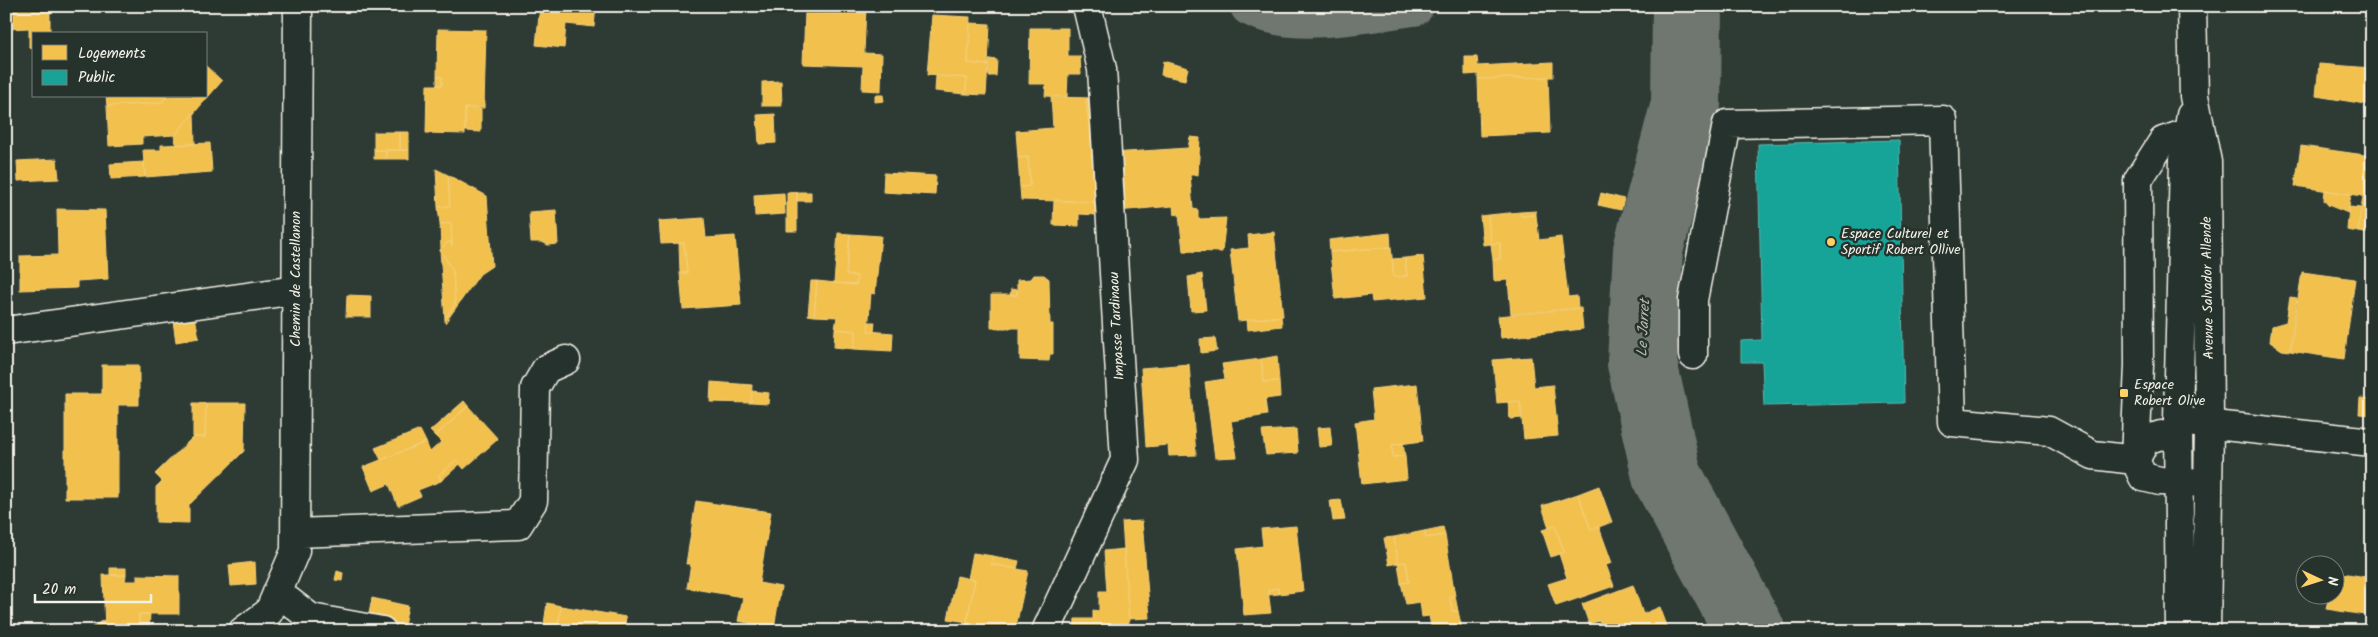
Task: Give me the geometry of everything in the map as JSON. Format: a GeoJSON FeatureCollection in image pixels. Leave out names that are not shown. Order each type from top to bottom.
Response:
{"type":"FeatureCollection","features":[{"type":"Feature","properties":{"kind":"street","name":"Chemin de Castellanon"},"geometry":{"type":"LineString","coordinates":[[295,542],[298,6]]}},
{"type":"Feature","properties":{"kind":"street","name":"Impasse Tardinaou"},"geometry":{"type":"LineString","coordinates":[[1046,631],[1125,460],[1102,70],[1087,6]]}},
{"type":"Feature","properties":{"kind":"street","name":"Avenue Salvador Allende"},"geometry":{"type":"LineString","coordinates":[[2192,10],[2194,96],[2207,162],[2209,424],[2206,631]]}},
{"type":"Feature","properties":{"kind":"street","name":"Avenue Salvador Allende"},"geometry":{"type":"LineString","coordinates":[[2180,631],[2178,430],[2184,159],[2194,96]]}},
{"type":"Feature","properties":{"kind":"street"},"geometry":{"type":"LineString","coordinates":[[1692,355],[1693,300],[1727,124],[1943,120],[1952,422],[2049,431],[2093,455],[2135,460]]}},
{"type":"Feature","properties":{"kind":"street"},"geometry":{"type":"LineString","coordinates":[[2187,133],[2163,141],[2138,180],[2139,365],[2135,460],[2143,477],[2160,481],[2207,483]]}},
{"type":"Feature","properties":{"kind":"street"},"geometry":{"type":"LineString","coordinates":[[6,331],[296,290]]}},
{"type":"Feature","properties":{"kind":"street"},"geometry":{"type":"LineString","coordinates":[[243,631],[269,612],[295,542],[518,524],[533,501],[535,388],[546,369],[566,360]]}},
{"type":"Feature","properties":{"kind":"street"},"geometry":{"type":"LineString","coordinates":[[2135,460],[2146,440],[2178,430],[2209,424],[2372,442]]}},
{"type":"Feature","properties":{"kind":"street"},"geometry":{"type":"LineString","coordinates":[[277,592],[311,618],[382,631]]}},
{"type":"Feature","properties":{"kind":"building: Logements"},"geometry":{"type":"Polygon","coordinates":[[[6,6],[50,9],[50,32],[32,32],[32,47],[29,48],[29,28],[6,29],[6,6]]]}},
{"type":"Feature","properties":{"kind":"building: Logements"},"geometry":{"type":"Polygon","coordinates":[[[540,6],[596,6],[594,27],[566,24],[564,48],[536,45],[540,6]]]}},
{"type":"Feature","properties":{"kind":"building: Logements"},"geometry":{"type":"Polygon","coordinates":[[[823,6],[844,6],[843,14],[823,13],[823,6]]]}},
{"type":"Feature","properties":{"kind":"building: Logements"},"geometry":{"type":"Polygon","coordinates":[[[844,6],[866,6],[864,53],[882,54],[881,91],[862,90],[863,66],[803,64],[805,12],[843,14],[844,6]]]}},
{"type":"Feature","properties":{"kind":"building: Logements"},"geometry":{"type":"Polygon","coordinates":[[[932,15],[970,17],[968,63],[988,65],[986,95],[965,94],[967,78],[927,75],[932,15]]]}},
{"type":"Feature","properties":{"kind":"building: Logements"},"geometry":{"type":"Polygon","coordinates":[[[970,23],[990,24],[988,65],[968,63],[970,23]]]}},
{"type":"Feature","properties":{"kind":"building: Logements"},"geometry":{"type":"Polygon","coordinates":[[[1030,28],[1068,28],[1068,56],[1080,56],[1081,74],[1068,74],[1067,97],[1045,96],[1046,84],[1029,84],[1030,28]]]}},
{"type":"Feature","properties":{"kind":"building: Logements"},"geometry":{"type":"Polygon","coordinates":[[[438,29],[486,30],[484,108],[465,108],[465,134],[426,133],[427,85],[442,85],[442,77],[437,76],[438,29]]]}},
{"type":"Feature","properties":{"kind":"building: Logements"},"geometry":{"type":"Polygon","coordinates":[[[1465,57],[1477,57],[1478,66],[1553,62],[1553,77],[1478,79],[1478,74],[1465,75],[1465,57]]]}},
{"type":"Feature","properties":{"kind":"building: Logements"},"geometry":{"type":"Polygon","coordinates":[[[990,59],[997,60],[996,76],[989,76],[988,65],[990,59]]]}},
{"type":"Feature","properties":{"kind":"building: Logements"},"geometry":{"type":"Polygon","coordinates":[[[1163,61],[1188,68],[1185,80],[1161,75],[1163,61]]]}},
{"type":"Feature","properties":{"kind":"building: Logements"},"geometry":{"type":"Polygon","coordinates":[[[2319,64],[2372,68],[2372,105],[2316,96],[2319,64]]]}},
{"type":"Feature","properties":{"kind":"building: Logements"},"geometry":{"type":"Polygon","coordinates":[[[208,68],[222,81],[208,97],[208,68]]]}},
{"type":"Feature","properties":{"kind":"building: Logements"},"geometry":{"type":"Polygon","coordinates":[[[437,76],[442,77],[442,85],[437,85],[437,76]]]}},
{"type":"Feature","properties":{"kind":"building: Logements"},"geometry":{"type":"Polygon","coordinates":[[[936,76],[967,78],[965,94],[935,91],[936,76]]]}},
{"type":"Feature","properties":{"kind":"building: Logements"},"geometry":{"type":"Polygon","coordinates":[[[1548,77],[1550,133],[1480,136],[1478,79],[1548,77]]]}},
{"type":"Feature","properties":{"kind":"building: Logements"},"geometry":{"type":"Polygon","coordinates":[[[781,81],[782,106],[762,106],[762,82],[781,81]]]}},
{"type":"Feature","properties":{"kind":"building: Logements"},"geometry":{"type":"Polygon","coordinates":[[[875,95],[883,95],[884,101],[875,102],[875,95]]]}},
{"type":"Feature","properties":{"kind":"building: Logements"},"geometry":{"type":"Polygon","coordinates":[[[1051,97],[1092,98],[1086,100],[1089,126],[1094,125],[1101,202],[1021,200],[1020,187],[1030,186],[1028,157],[1018,158],[1016,131],[1053,128],[1051,97]]]}},
{"type":"Feature","properties":{"kind":"building: Logements"},"geometry":{"type":"Polygon","coordinates":[[[106,98],[165,98],[161,103],[107,106],[106,98]]]}},
{"type":"Feature","properties":{"kind":"building: Logements"},"geometry":{"type":"Polygon","coordinates":[[[165,98],[207,98],[175,135],[142,137],[142,144],[109,146],[107,106],[161,103],[165,98]]]}},
{"type":"Feature","properties":{"kind":"building: Logements"},"geometry":{"type":"Polygon","coordinates":[[[1092,99],[1094,125],[1089,126],[1086,100],[1092,99]]]}},
{"type":"Feature","properties":{"kind":"building: Logements"},"geometry":{"type":"Polygon","coordinates":[[[465,108],[481,109],[481,132],[465,131],[465,108]]]}},
{"type":"Feature","properties":{"kind":"building: Logements"},"geometry":{"type":"Polygon","coordinates":[[[194,113],[195,144],[176,145],[175,135],[194,113]]]}},
{"type":"Feature","properties":{"kind":"building: Logements"},"geometry":{"type":"Polygon","coordinates":[[[775,114],[776,143],[759,144],[757,115],[775,114]]]}},
{"type":"Feature","properties":{"kind":"building: Logements"},"geometry":{"type":"Polygon","coordinates":[[[374,132],[400,132],[400,150],[374,150],[374,132]]]}},
{"type":"Feature","properties":{"kind":"building: Logements"},"geometry":{"type":"Polygon","coordinates":[[[400,132],[409,132],[409,150],[400,150],[400,132]]]}},
{"type":"Feature","properties":{"kind":"building: Logements"},"geometry":{"type":"Polygon","coordinates":[[[1190,137],[1200,138],[1198,175],[1190,175],[1193,209],[1198,210],[1198,219],[1226,218],[1222,252],[1183,251],[1179,214],[1174,215],[1173,206],[1117,211],[1112,153],[1188,148],[1190,137]]]}},
{"type":"Feature","properties":{"kind":"building: Logements"},"geometry":{"type":"Polygon","coordinates":[[[210,143],[212,172],[145,177],[143,150],[161,150],[161,145],[210,143]]]}},
{"type":"Feature","properties":{"kind":"building: Logements"},"geometry":{"type":"Polygon","coordinates":[[[2301,146],[2372,156],[2372,234],[2358,232],[2363,196],[2295,186],[2301,146]]]}},
{"type":"Feature","properties":{"kind":"building: Logements"},"geometry":{"type":"Polygon","coordinates":[[[374,150],[386,150],[386,159],[374,159],[374,150]]]}},
{"type":"Feature","properties":{"kind":"building: Logements"},"geometry":{"type":"Polygon","coordinates":[[[386,150],[409,150],[409,159],[386,159],[386,150]]]}},
{"type":"Feature","properties":{"kind":"building: Logements"},"geometry":{"type":"Polygon","coordinates":[[[1028,157],[1030,186],[1020,187],[1018,158],[1028,157]]]}},
{"type":"Feature","properties":{"kind":"building: Logements"},"geometry":{"type":"Polygon","coordinates":[[[57,159],[59,179],[18,181],[17,161],[57,159]]]}},
{"type":"Feature","properties":{"kind":"building: Logements"},"geometry":{"type":"Polygon","coordinates":[[[144,162],[145,177],[111,179],[110,164],[144,162]]]}},
{"type":"Feature","properties":{"kind":"building: Logements"},"geometry":{"type":"Polygon","coordinates":[[[436,169],[448,175],[450,206],[438,207],[436,169]]]}},
{"type":"Feature","properties":{"kind":"building: Logements"},"geometry":{"type":"Polygon","coordinates":[[[884,173],[936,176],[935,195],[883,192],[884,173]]]}},
{"type":"Feature","properties":{"kind":"building: Logements"},"geometry":{"type":"Polygon","coordinates":[[[448,175],[487,196],[492,266],[480,274],[445,323],[445,319],[455,304],[453,271],[440,250],[449,241],[452,246],[451,223],[440,224],[438,207],[450,206],[448,175]]]}},
{"type":"Feature","properties":{"kind":"building: Logements"},"geometry":{"type":"Polygon","coordinates":[[[2325,190],[2351,194],[2348,213],[2328,205],[2324,200],[2325,190]]]}},
{"type":"Feature","properties":{"kind":"building: Logements"},"geometry":{"type":"Polygon","coordinates":[[[797,192],[811,192],[811,201],[797,201],[797,192]]]}},
{"type":"Feature","properties":{"kind":"building: Logements"},"geometry":{"type":"Polygon","coordinates":[[[797,192],[797,231],[787,231],[787,193],[797,192]]]}},
{"type":"Feature","properties":{"kind":"building: Logements"},"geometry":{"type":"Polygon","coordinates":[[[784,193],[785,214],[755,216],[754,195],[784,193]]]}},
{"type":"Feature","properties":{"kind":"building: Logements"},"geometry":{"type":"Polygon","coordinates":[[[1601,193],[1624,199],[1621,210],[1598,205],[1601,193]]]}},
{"type":"Feature","properties":{"kind":"building: Logements"},"geometry":{"type":"Polygon","coordinates":[[[1054,200],[1097,202],[1097,215],[1079,214],[1079,226],[1053,225],[1054,200]]]}},
{"type":"Feature","properties":{"kind":"building: Logements"},"geometry":{"type":"Polygon","coordinates":[[[2349,207],[2361,208],[2358,232],[2347,230],[2349,207]]]}},
{"type":"Feature","properties":{"kind":"building: Logements"},"geometry":{"type":"Polygon","coordinates":[[[57,209],[105,210],[108,279],[77,281],[77,288],[20,290],[20,256],[58,255],[57,209]]]}},
{"type":"Feature","properties":{"kind":"building: Logements"},"geometry":{"type":"Polygon","coordinates":[[[556,210],[558,244],[548,245],[542,242],[531,242],[529,212],[556,210]]]}},
{"type":"Feature","properties":{"kind":"building: Logements"},"geometry":{"type":"Polygon","coordinates":[[[1536,211],[1536,215],[1521,216],[1520,212],[1536,211]]]}},
{"type":"Feature","properties":{"kind":"building: Logements"},"geometry":{"type":"Polygon","coordinates":[[[1520,212],[1521,216],[1536,215],[1539,240],[1561,237],[1568,297],[1577,296],[1578,308],[1511,314],[1508,280],[1494,281],[1493,260],[1500,259],[1500,243],[1491,244],[1488,215],[1520,212]]]}},
{"type":"Feature","properties":{"kind":"building: Logements"},"geometry":{"type":"Polygon","coordinates":[[[1488,215],[1491,244],[1483,245],[1480,216],[1488,215]]]}},
{"type":"Feature","properties":{"kind":"building: Logements"},"geometry":{"type":"Polygon","coordinates":[[[704,218],[706,238],[735,236],[741,305],[683,309],[680,273],[687,273],[684,243],[661,244],[659,221],[704,218]]]}},
{"type":"Feature","properties":{"kind":"building: Logements"},"geometry":{"type":"Polygon","coordinates":[[[451,223],[452,246],[449,241],[441,249],[440,224],[451,223]]]}},
{"type":"Feature","properties":{"kind":"building: Logements"},"geometry":{"type":"Polygon","coordinates":[[[1274,232],[1283,316],[1238,321],[1230,250],[1249,248],[1248,235],[1274,232]]]}},
{"type":"Feature","properties":{"kind":"building: Logements"},"geometry":{"type":"Polygon","coordinates":[[[838,233],[850,234],[846,275],[857,276],[856,285],[834,283],[838,233]]]}},
{"type":"Feature","properties":{"kind":"building: Logements"},"geometry":{"type":"Polygon","coordinates":[[[1390,233],[1391,247],[1330,252],[1329,240],[1390,233]]]}},
{"type":"Feature","properties":{"kind":"building: Logements"},"geometry":{"type":"Polygon","coordinates":[[[850,234],[881,236],[875,294],[871,293],[868,331],[893,333],[892,351],[854,349],[856,331],[835,329],[837,317],[814,316],[817,281],[856,285],[857,276],[846,275],[850,234]]]}},
{"type":"Feature","properties":{"kind":"building: Logements"},"geometry":{"type":"Polygon","coordinates":[[[679,243],[684,243],[687,273],[680,273],[679,243]]]}},
{"type":"Feature","properties":{"kind":"building: Logements"},"geometry":{"type":"Polygon","coordinates":[[[1500,243],[1500,259],[1493,260],[1491,244],[1500,243]]]}},
{"type":"Feature","properties":{"kind":"building: Logements"},"geometry":{"type":"Polygon","coordinates":[[[1391,247],[1394,277],[1407,276],[1405,258],[1423,256],[1427,297],[1372,302],[1371,295],[1335,299],[1330,252],[1391,247]]]}},
{"type":"Feature","properties":{"kind":"building: Logements"},"geometry":{"type":"Polygon","coordinates":[[[440,250],[453,271],[455,304],[445,319],[440,250]]]}},
{"type":"Feature","properties":{"kind":"building: Logements"},"geometry":{"type":"Polygon","coordinates":[[[1405,258],[1407,276],[1394,277],[1392,259],[1405,258]]]}},
{"type":"Feature","properties":{"kind":"building: Logements"},"geometry":{"type":"Polygon","coordinates":[[[2302,272],[2355,279],[2344,359],[2290,351],[2302,272]]]}},
{"type":"Feature","properties":{"kind":"building: Logements"},"geometry":{"type":"Polygon","coordinates":[[[1202,274],[1206,310],[1191,311],[1188,277],[1202,274]]]}},
{"type":"Feature","properties":{"kind":"building: Logements"},"geometry":{"type":"Polygon","coordinates":[[[1034,275],[1044,275],[1049,279],[1050,324],[1053,324],[1053,354],[1050,354],[1049,361],[1020,360],[1020,328],[991,328],[991,295],[1017,295],[1017,280],[1031,279],[1034,275]]]}},
{"type":"Feature","properties":{"kind":"building: Logements"},"geometry":{"type":"Polygon","coordinates":[[[811,281],[817,281],[814,316],[808,315],[811,281]]]}},
{"type":"Feature","properties":{"kind":"building: Logements"},"geometry":{"type":"Polygon","coordinates":[[[1011,289],[1017,290],[1017,295],[1010,295],[1011,289]]]}},
{"type":"Feature","properties":{"kind":"building: Logements"},"geometry":{"type":"Polygon","coordinates":[[[347,295],[371,296],[371,317],[346,317],[347,295]]]}},
{"type":"Feature","properties":{"kind":"building: Logements"},"geometry":{"type":"Polygon","coordinates":[[[2290,297],[2297,298],[2290,351],[2282,350],[2270,342],[2272,326],[2286,322],[2290,297]]]}},
{"type":"Feature","properties":{"kind":"building: Logements"},"geometry":{"type":"Polygon","coordinates":[[[1581,308],[1583,329],[1501,338],[1498,316],[1581,308]]]}},
{"type":"Feature","properties":{"kind":"building: Logements"},"geometry":{"type":"Polygon","coordinates":[[[1281,316],[1282,326],[1248,330],[1247,320],[1281,316]]]}},
{"type":"Feature","properties":{"kind":"building: Logements"},"geometry":{"type":"Polygon","coordinates":[[[195,317],[199,338],[176,342],[173,321],[195,317]]]}},
{"type":"Feature","properties":{"kind":"building: Logements"},"geometry":{"type":"Polygon","coordinates":[[[869,322],[875,322],[874,332],[868,331],[869,322]]]}},
{"type":"Feature","properties":{"kind":"building: Logements"},"geometry":{"type":"Polygon","coordinates":[[[835,329],[856,331],[854,349],[834,347],[835,329]]]}},
{"type":"Feature","properties":{"kind":"building: Logements"},"geometry":{"type":"Polygon","coordinates":[[[1215,338],[1217,351],[1201,353],[1200,339],[1215,338]]]}},
{"type":"Feature","properties":{"kind":"building: Logements"},"geometry":{"type":"Polygon","coordinates":[[[1277,356],[1279,381],[1264,382],[1261,359],[1277,356]]]}},
{"type":"Feature","properties":{"kind":"building: Logements"},"geometry":{"type":"Polygon","coordinates":[[[1531,357],[1534,387],[1553,385],[1558,436],[1524,439],[1520,401],[1497,403],[1493,360],[1531,357]]]}},
{"type":"Feature","properties":{"kind":"building: Logements"},"geometry":{"type":"Polygon","coordinates":[[[1261,359],[1264,382],[1279,381],[1280,397],[1265,399],[1267,415],[1231,421],[1237,457],[1215,458],[1205,382],[1225,379],[1222,364],[1261,359]]]}},
{"type":"Feature","properties":{"kind":"building: Logements"},"geometry":{"type":"Polygon","coordinates":[[[1189,364],[1196,455],[1169,456],[1168,445],[1146,447],[1141,368],[1189,364]]]}},
{"type":"Feature","properties":{"kind":"building: Logements"},"geometry":{"type":"Polygon","coordinates":[[[102,365],[139,365],[139,405],[118,405],[118,498],[65,498],[65,394],[102,394],[102,365]]]}},
{"type":"Feature","properties":{"kind":"building: Logements"},"geometry":{"type":"Polygon","coordinates":[[[711,382],[752,385],[751,403],[710,402],[711,382]]]}},
{"type":"Feature","properties":{"kind":"building: Logements"},"geometry":{"type":"Polygon","coordinates":[[[1417,384],[1423,441],[1392,445],[1393,457],[1405,456],[1407,479],[1362,484],[1355,422],[1374,419],[1371,389],[1417,384]]]}},
{"type":"Feature","properties":{"kind":"building: Logements"},"geometry":{"type":"Polygon","coordinates":[[[752,391],[769,393],[768,404],[751,403],[752,391]]]}},
{"type":"Feature","properties":{"kind":"building: Logements"},"geometry":{"type":"Polygon","coordinates":[[[2360,398],[2372,399],[2372,415],[2359,414],[2360,398]]]}},
{"type":"Feature","properties":{"kind":"building: Logements"},"geometry":{"type":"Polygon","coordinates":[[[464,401],[468,406],[435,436],[430,431],[464,401]]]}},
{"type":"Feature","properties":{"kind":"building: Logements"},"geometry":{"type":"Polygon","coordinates":[[[1520,401],[1522,418],[1510,419],[1508,402],[1520,401]]]}},
{"type":"Feature","properties":{"kind":"building: Logements"},"geometry":{"type":"Polygon","coordinates":[[[193,403],[206,403],[205,437],[193,437],[193,403]]]}},
{"type":"Feature","properties":{"kind":"building: Logements"},"geometry":{"type":"Polygon","coordinates":[[[206,403],[245,403],[244,451],[189,505],[189,523],[156,522],[156,487],[162,481],[155,474],[193,437],[205,437],[206,403]]]}},
{"type":"Feature","properties":{"kind":"building: Logements"},"geometry":{"type":"Polygon","coordinates":[[[468,406],[498,439],[464,469],[456,460],[439,475],[441,481],[418,490],[421,496],[398,506],[389,484],[373,491],[363,467],[426,442],[430,452],[441,442],[435,436],[468,406]]]}},
{"type":"Feature","properties":{"kind":"building: Logements"},"geometry":{"type":"Polygon","coordinates":[[[1330,427],[1332,446],[1319,447],[1317,428],[1330,427]]]}},
{"type":"Feature","properties":{"kind":"building: Logements"},"geometry":{"type":"Polygon","coordinates":[[[1296,429],[1298,453],[1266,455],[1262,431],[1296,429]]]}},
{"type":"Feature","properties":{"kind":"building: Logements"},"geometry":{"type":"Polygon","coordinates":[[[420,430],[426,442],[381,460],[375,448],[420,430]]]}},
{"type":"Feature","properties":{"kind":"building: Logements"},"geometry":{"type":"Polygon","coordinates":[[[1403,443],[1405,456],[1393,457],[1392,445],[1403,443]]]}},
{"type":"Feature","properties":{"kind":"building: Logements"},"geometry":{"type":"Polygon","coordinates":[[[456,460],[460,464],[441,481],[439,475],[456,460]]]}},
{"type":"Feature","properties":{"kind":"building: Logements"},"geometry":{"type":"Polygon","coordinates":[[[1599,486],[1612,522],[1591,530],[1578,494],[1599,486]]]}},
{"type":"Feature","properties":{"kind":"building: Logements"},"geometry":{"type":"Polygon","coordinates":[[[1578,494],[1591,530],[1599,527],[1612,563],[1606,565],[1614,586],[1556,606],[1548,584],[1567,578],[1559,554],[1564,552],[1555,526],[1549,528],[1542,506],[1578,494]]]}},
{"type":"Feature","properties":{"kind":"building: Logements"},"geometry":{"type":"Polygon","coordinates":[[[1341,500],[1345,520],[1333,521],[1330,501],[1341,500]]]}},
{"type":"Feature","properties":{"kind":"building: Logements"},"geometry":{"type":"Polygon","coordinates":[[[696,501],[771,512],[759,583],[781,587],[774,628],[738,621],[743,597],[687,588],[691,564],[686,564],[696,501]]]}},
{"type":"Feature","properties":{"kind":"building: Logements"},"geometry":{"type":"Polygon","coordinates":[[[1142,521],[1150,618],[1129,619],[1122,522],[1142,521]]]}},
{"type":"Feature","properties":{"kind":"building: Logements"},"geometry":{"type":"Polygon","coordinates":[[[1296,526],[1303,591],[1279,594],[1278,588],[1268,590],[1271,613],[1244,615],[1237,549],[1263,546],[1261,529],[1296,526]]]}},
{"type":"Feature","properties":{"kind":"building: Logements"},"geometry":{"type":"Polygon","coordinates":[[[1555,526],[1564,552],[1551,557],[1542,530],[1555,526]]]}},
{"type":"Feature","properties":{"kind":"building: Logements"},"geometry":{"type":"Polygon","coordinates":[[[1443,527],[1445,535],[1426,538],[1424,531],[1443,527]]]}},
{"type":"Feature","properties":{"kind":"building: Logements"},"geometry":{"type":"Polygon","coordinates":[[[1424,531],[1426,538],[1445,535],[1455,596],[1450,597],[1452,611],[1458,611],[1462,629],[1432,631],[1429,616],[1422,617],[1420,602],[1406,604],[1401,583],[1409,582],[1406,562],[1398,563],[1394,537],[1424,531]]]}},
{"type":"Feature","properties":{"kind":"building: Logements"},"geometry":{"type":"Polygon","coordinates":[[[1394,537],[1398,563],[1389,565],[1384,538],[1394,537]]]}},
{"type":"Feature","properties":{"kind":"building: Logements"},"geometry":{"type":"Polygon","coordinates":[[[1124,549],[1129,623],[1121,624],[1121,631],[1074,631],[1075,619],[1093,619],[1093,610],[1099,611],[1099,591],[1107,591],[1104,551],[1124,549]]]}},
{"type":"Feature","properties":{"kind":"building: Logements"},"geometry":{"type":"Polygon","coordinates":[[[973,553],[993,556],[991,564],[1028,571],[1015,631],[965,631],[975,580],[968,579],[973,553]]]}},
{"type":"Feature","properties":{"kind":"building: Logements"},"geometry":{"type":"Polygon","coordinates":[[[993,556],[1019,561],[1017,569],[991,564],[993,556]]]}},
{"type":"Feature","properties":{"kind":"building: Logements"},"geometry":{"type":"Polygon","coordinates":[[[255,562],[256,584],[231,586],[229,565],[255,562]]]}},
{"type":"Feature","properties":{"kind":"building: Logements"},"geometry":{"type":"Polygon","coordinates":[[[1406,562],[1409,582],[1401,583],[1398,563],[1406,562]]]}},
{"type":"Feature","properties":{"kind":"building: Logements"},"geometry":{"type":"Polygon","coordinates":[[[110,568],[126,568],[126,575],[110,575],[110,568]]]}},
{"type":"Feature","properties":{"kind":"building: Logements"},"geometry":{"type":"Polygon","coordinates":[[[337,571],[343,573],[342,581],[335,580],[337,571]]]}},
{"type":"Feature","properties":{"kind":"building: Logements"},"geometry":{"type":"Polygon","coordinates":[[[2346,574],[2372,578],[2372,616],[2326,609],[2327,604],[2346,604],[2346,574]]]}},
{"type":"Feature","properties":{"kind":"building: Logements"},"geometry":{"type":"Polygon","coordinates":[[[103,575],[126,575],[125,581],[137,581],[137,575],[179,576],[179,614],[139,614],[139,624],[143,631],[105,631],[103,575]]]}},
{"type":"Feature","properties":{"kind":"building: Logements"},"geometry":{"type":"Polygon","coordinates":[[[957,576],[975,580],[967,622],[948,619],[957,576]]]}},
{"type":"Feature","properties":{"kind":"building: Logements"},"geometry":{"type":"Polygon","coordinates":[[[1633,585],[1643,614],[1660,607],[1669,631],[1603,631],[1599,621],[1589,624],[1582,604],[1633,585]]]}},
{"type":"Feature","properties":{"kind":"building: Logements"},"geometry":{"type":"Polygon","coordinates":[[[1278,588],[1279,594],[1269,595],[1268,590],[1278,588]]]}},
{"type":"Feature","properties":{"kind":"building: Logements"},"geometry":{"type":"Polygon","coordinates":[[[1455,596],[1458,611],[1452,611],[1450,597],[1455,596]]]}},
{"type":"Feature","properties":{"kind":"building: Logements"},"geometry":{"type":"Polygon","coordinates":[[[372,598],[408,606],[404,626],[368,619],[372,598]]]}},
{"type":"Feature","properties":{"kind":"building: Logements"},"geometry":{"type":"Polygon","coordinates":[[[547,603],[561,606],[557,631],[543,631],[547,603]]]}},
{"type":"Feature","properties":{"kind":"building: Logements"},"geometry":{"type":"Polygon","coordinates":[[[561,606],[626,617],[624,631],[557,631],[561,606]]]}},
{"type":"Feature","properties":{"kind":"building: Logements"},"geometry":{"type":"Polygon","coordinates":[[[139,614],[150,614],[149,631],[143,631],[139,624],[139,614]]]}},
{"type":"Feature","properties":{"kind":"building: Logements"},"geometry":{"type":"Polygon","coordinates":[[[103,620],[106,623],[105,631],[87,631],[103,620]]]}},
{"type":"Feature","properties":{"kind":"building: Public","name":"Espace Culturel et Sportif Robert Ollive"},"geometry":{"type":"Polygon","coordinates":[[[1899,140],[1904,403],[1764,406],[1762,362],[1741,362],[1741,341],[1762,340],[1758,144],[1899,140]]]}},
{"type":"Feature","properties":{"kind":"waterway"},"geometry":{"type":"LineString","coordinates":[[1250,6],[1268,13],[1288,17],[1309,18],[1353,15],[1414,6]]}},
{"type":"Feature","properties":{"kind":"waterway","name":"Le Jarret"},"geometry":{"type":"LineString","coordinates":[[1687,6],[1686,104],[1648,250],[1642,363],[1667,476],[1750,631]]}},
{"type":"Feature","properties":{"kind":"place","name":"Espace Culturel et Sportif Robert Ollive"},"geometry":{"type":"Point","coordinates":[1831,242]}},
{"type":"Feature","properties":{"kind":"place","name":"Espace Robert Olive"},"geometry":{"type":"Point","coordinates":[2124,393]}}]}
